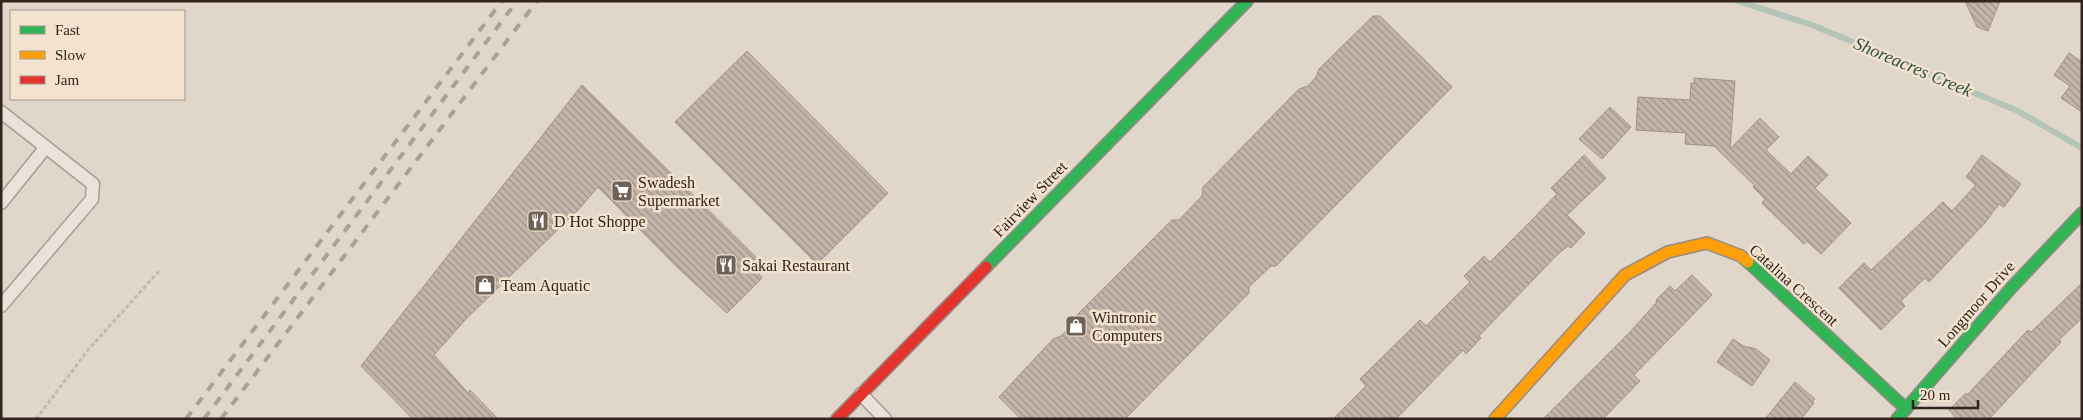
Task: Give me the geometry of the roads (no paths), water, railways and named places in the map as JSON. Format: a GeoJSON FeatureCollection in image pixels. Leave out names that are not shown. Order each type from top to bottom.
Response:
{"type":"FeatureCollection","features":[{"type":"Feature","properties":{"kind":"street","name":"Fairview Street"},"geometry":{"type":"LineString","coordinates":[[837,419],[1247,1]]}},
{"type":"Feature","properties":{"kind":"street","name":"Longmoor Drive"},"geometry":{"type":"LineString","coordinates":[[1897,419],[2012,287],[2082,213]]}},
{"type":"Feature","properties":{"kind":"street","name":"Catalina Crescent"},"geometry":{"type":"LineString","coordinates":[[1495,419],[1625,275],[1668,252],[1707,243],[1741,256],[1906,409]]}},
{"type":"Feature","properties":{"kind":"lane"},"geometry":{"type":"LineString","coordinates":[[1,306],[92,199],[93,184],[2,114]]}},
{"type":"Feature","properties":{"kind":"lane"},"geometry":{"type":"LineString","coordinates":[[1,203],[46,147]]}},
{"type":"Feature","properties":{"kind":"lane"},"geometry":{"type":"LineString","coordinates":[[862,394],[885,419]]}},
{"type":"Feature","properties":{"kind":"waterway","name":"Shoreacres Creek"},"geometry":{"type":"LineString","coordinates":[[1738,1],[1812,25],[2018,111],[2082,148]]}},
{"type":"Feature","properties":{"kind":"railway"},"geometry":{"type":"LineString","coordinates":[[186,419],[502,1]]}},
{"type":"Feature","properties":{"kind":"railway"},"geometry":{"type":"LineString","coordinates":[[204,419],[517,1]]}},
{"type":"Feature","properties":{"kind":"railway"},"geometry":{"type":"LineString","coordinates":[[221,419],[537,1]]}},
{"type":"Feature","properties":{"kind":"place","name":"Swadesh Supermarket"},"geometry":{"type":"Point","coordinates":[622,191]}},
{"type":"Feature","properties":{"kind":"place","name":"D Hot Shoppe"},"geometry":{"type":"Point","coordinates":[538,221]}},
{"type":"Feature","properties":{"kind":"place","name":"Sakai Restaurant"},"geometry":{"type":"Point","coordinates":[726,265]}},
{"type":"Feature","properties":{"kind":"place","name":"Team Aquatic"},"geometry":{"type":"Point","coordinates":[485,285]}},
{"type":"Feature","properties":{"kind":"place","name":"Wintronic Computers"},"geometry":{"type":"Point","coordinates":[1076,326]}}]}
